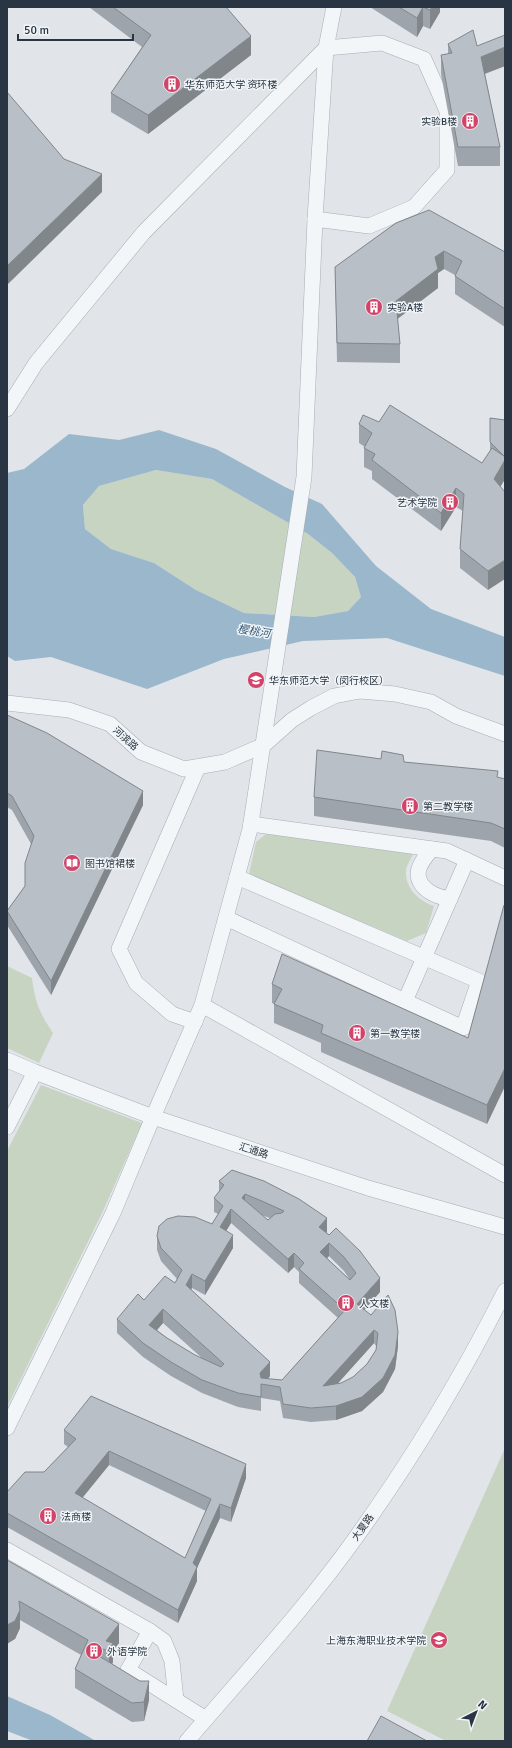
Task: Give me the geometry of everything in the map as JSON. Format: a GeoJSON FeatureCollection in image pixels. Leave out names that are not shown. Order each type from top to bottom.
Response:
{"type":"FeatureCollection","features":[{"type":"Feature","properties":{"kind":"street"},"geometry":{"type":"LineString","coordinates":[[7,1428],[114,1213],[153,1117],[202,1005],[251,824],[304,477],[315,219],[326,48],[334,7]]}},
{"type":"Feature","properties":{"kind":"street"},"geometry":{"type":"LineString","coordinates":[[7,409],[36,363],[144,232],[326,48],[382,43],[424,59],[447,111],[447,170],[414,207],[369,226],[315,219]]}},
{"type":"Feature","properties":{"kind":"street","name":"河滨路"},"geometry":{"type":"LineString","coordinates":[[7,703],[69,710],[110,724],[142,752],[184,769],[225,762],[264,745],[292,720],[311,708],[334,696],[360,691],[395,694],[431,702],[456,716],[505,734]]}},
{"type":"Feature","properties":{"kind":"street"},"geometry":{"type":"LineString","coordinates":[[195,1022],[172,1014],[136,983],[119,949],[198,767]]}},
{"type":"Feature","properties":{"kind":"street"},"geometry":{"type":"LineString","coordinates":[[251,824],[448,851],[505,878]]}},
{"type":"Feature","properties":{"kind":"street"},"geometry":{"type":"LineString","coordinates":[[432,849],[421,862],[418,874],[424,888],[438,898],[450,899]]}},
{"type":"Feature","properties":{"kind":"street"},"geometry":{"type":"LineString","coordinates":[[405,1001],[467,860]]}},
{"type":"Feature","properties":{"kind":"street"},"geometry":{"type":"LineString","coordinates":[[226,918],[463,1028],[479,981],[237,877]]}},
{"type":"Feature","properties":{"kind":"street"},"geometry":{"type":"LineString","coordinates":[[202,1005],[505,1175]]}},
{"type":"Feature","properties":{"kind":"street","name":"汇通路"},"geometry":{"type":"LineString","coordinates":[[7,1060],[153,1117],[368,1188],[505,1227]]}},
{"type":"Feature","properties":{"kind":"street"},"geometry":{"type":"LineString","coordinates":[[7,1127],[35,1072]]}},
{"type":"Feature","properties":{"kind":"street","name":"大夏路"},"geometry":{"type":"LineString","coordinates":[[187,1741],[309,1597],[356,1537],[426,1434],[486,1328],[505,1291]]}},
{"type":"Feature","properties":{"kind":"street"},"geometry":{"type":"LineString","coordinates":[[7,1550],[150,1631],[164,1641],[172,1662],[176,1700]]}},
{"type":"Feature","properties":{"kind":"street"},"geometry":{"type":"LineString","coordinates":[[150,1631],[128,1670],[206,1719]]}},
{"type":"Feature","properties":{"kind":"green space"},"geometry":{"type":"Polygon","coordinates":[[[156,470],[212,479],[308,534],[332,553],[355,577],[361,597],[348,611],[314,617],[244,613],[196,590],[154,563],[111,549],[85,529],[83,505],[99,486],[156,470]]]}},
{"type":"Feature","properties":{"kind":"green space"},"geometry":{"type":"Polygon","coordinates":[[[266,834],[413,854],[406,869],[406,877],[410,888],[423,901],[434,906],[426,933],[407,941],[249,874],[256,842],[266,834]]]}},
{"type":"Feature","properties":{"kind":"green space"},"geometry":{"type":"Polygon","coordinates":[[[7,966],[32,978],[38,1007],[53,1033],[39,1063],[7,1048],[7,966]]]}},
{"type":"Feature","properties":{"kind":"green space"},"geometry":{"type":"Polygon","coordinates":[[[41,1085],[142,1123],[103,1211],[7,1407],[7,1151],[41,1085]]]}},
{"type":"Feature","properties":{"kind":"green space"},"geometry":{"type":"Polygon","coordinates":[[[505,1448],[505,1741],[446,1741],[387,1711],[505,1448]]]}},
{"type":"Feature","properties":{"kind":"water","name":"樱桃河"},"geometry":{"type":"Polygon","coordinates":[[[159,430],[216,449],[285,487],[322,504],[376,566],[431,609],[505,637],[505,676],[387,638],[303,641],[224,659],[147,689],[51,657],[15,661],[7,656],[7,473],[24,469],[69,434],[119,440],[159,430]],[[156,470],[99,486],[83,505],[85,529],[111,549],[154,563],[196,590],[244,613],[314,617],[348,611],[361,597],[355,577],[332,553],[308,534],[212,479],[156,470]]]}},
{"type":"Feature","properties":{"kind":"water"},"geometry":{"type":"Polygon","coordinates":[[[7,1696],[50,1715],[96,1741],[33,1741],[7,1731],[7,1696]]]}},
{"type":"Feature","properties":{"kind":"building","name":"华东师范大学 资环楼"},"geometry":{"type":"Polygon","coordinates":[[[113,7],[226,7],[251,36],[148,115],[111,93],[151,35],[113,7]]]}},
{"type":"Feature","properties":{"kind":"building"},"geometry":{"type":"Polygon","coordinates":[[[399,7],[423,7],[417,18],[399,7]]]}},
{"type":"Feature","properties":{"kind":"building"},"geometry":{"type":"Polygon","coordinates":[[[423,7],[432,7],[430,10],[423,7]]]}},
{"type":"Feature","properties":{"kind":"building","name":"实验B楼"},"geometry":{"type":"Polygon","coordinates":[[[473,30],[477,46],[505,35],[505,47],[481,57],[500,147],[458,147],[441,55],[452,53],[448,44],[473,30]]]}},
{"type":"Feature","properties":{"kind":"building"},"geometry":{"type":"Polygon","coordinates":[[[7,92],[64,159],[102,174],[7,266],[7,92]]]}},
{"type":"Feature","properties":{"kind":"building","name":"实验A楼"},"geometry":{"type":"Polygon","coordinates":[[[429,210],[505,252],[505,309],[455,276],[462,261],[444,251],[435,257],[438,269],[396,301],[400,344],[337,343],[335,267],[396,223],[429,210]]]}},
{"type":"Feature","properties":{"kind":"building","name":"艺术学院"},"geometry":{"type":"Polygon","coordinates":[[[390,405],[482,463],[492,448],[504,456],[490,442],[490,418],[505,420],[505,460],[494,479],[505,492],[505,560],[488,571],[460,549],[464,494],[456,488],[441,513],[372,460],[375,454],[364,448],[372,433],[359,424],[363,415],[379,422],[390,405]]]}},
{"type":"Feature","properties":{"kind":"building","name":"图书馆裙楼"},"geometry":{"type":"Polygon","coordinates":[[[7,715],[47,733],[143,791],[51,981],[7,911],[25,886],[25,863],[34,836],[12,796],[7,793],[7,715]]]}},
{"type":"Feature","properties":{"kind":"building","name":"第二教学楼"},"geometry":{"type":"Polygon","coordinates":[[[317,750],[381,759],[382,751],[403,755],[404,762],[498,771],[497,777],[505,779],[505,829],[491,823],[314,797],[317,750]]]}},
{"type":"Feature","properties":{"kind":"building","name":"第一教学楼"},"geometry":{"type":"Polygon","coordinates":[[[504,905],[505,1068],[487,1105],[321,1033],[323,1025],[274,1004],[282,989],[272,984],[282,954],[468,1038],[504,905]]]}},
{"type":"Feature","properties":{"kind":"building","name":"人文楼"},"geometry":{"type":"Polygon","coordinates":[[[232,1170],[264,1181],[299,1199],[327,1218],[319,1227],[329,1235],[336,1228],[360,1251],[380,1278],[357,1304],[371,1315],[388,1295],[395,1310],[398,1332],[395,1355],[383,1378],[362,1397],[336,1406],[311,1408],[283,1404],[280,1387],[261,1384],[261,1397],[238,1393],[202,1380],[171,1362],[143,1343],[117,1319],[138,1294],[144,1300],[165,1276],[175,1283],[182,1270],[161,1248],[157,1236],[159,1226],[167,1219],[178,1216],[195,1217],[212,1224],[223,1206],[214,1198],[224,1185],[219,1181],[232,1170]],[[245,1194],[242,1198],[268,1220],[275,1214],[282,1213],[284,1211],[245,1194]],[[231,1209],[220,1227],[233,1235],[205,1281],[192,1274],[186,1285],[270,1362],[260,1373],[261,1378],[282,1380],[345,1310],[299,1269],[304,1263],[294,1253],[288,1259],[231,1209]],[[329,1243],[320,1252],[350,1280],[356,1273],[344,1257],[329,1243]],[[163,1309],[149,1325],[195,1355],[221,1367],[224,1364],[163,1309]],[[374,1330],[323,1386],[341,1383],[353,1377],[367,1364],[376,1350],[378,1333],[374,1330]]]}},
{"type":"Feature","properties":{"kind":"building","name":"法商楼"},"geometry":{"type":"Polygon","coordinates":[[[91,1396],[246,1464],[231,1508],[220,1504],[193,1563],[197,1567],[178,1610],[7,1513],[7,1492],[25,1472],[44,1472],[76,1439],[64,1430],[91,1396]],[[109,1451],[75,1493],[185,1558],[211,1499],[109,1451]]]}},
{"type":"Feature","properties":{"kind":"building"},"geometry":{"type":"Polygon","coordinates":[[[7,1560],[119,1624],[106,1641],[113,1643],[109,1651],[96,1647],[94,1653],[140,1681],[149,1681],[144,1702],[132,1703],[75,1669],[88,1640],[19,1601],[20,1610],[15,1621],[7,1625],[7,1560]]]}},
{"type":"Feature","properties":{"kind":"building"},"geometry":{"type":"Polygon","coordinates":[[[381,1716],[427,1741],[367,1741],[381,1716]]]}},
{"type":"Feature","properties":{"kind":"place","name":"华东师范大学 资环楼"},"geometry":{"type":"Point","coordinates":[172,84]}},
{"type":"Feature","properties":{"kind":"place","name":"实验B楼"},"geometry":{"type":"Point","coordinates":[470,121]}},
{"type":"Feature","properties":{"kind":"place","name":"实验A楼"},"geometry":{"type":"Point","coordinates":[374,307]}},
{"type":"Feature","properties":{"kind":"place","name":"艺术学院"},"geometry":{"type":"Point","coordinates":[450,502]}},
{"type":"Feature","properties":{"kind":"place","name":"华东师范大学（闵行校区）"},"geometry":{"type":"Point","coordinates":[256,680]}},
{"type":"Feature","properties":{"kind":"place","name":"第二教学楼"},"geometry":{"type":"Point","coordinates":[410,806]}},
{"type":"Feature","properties":{"kind":"place","name":"图书馆裙楼"},"geometry":{"type":"Point","coordinates":[72,863]}},
{"type":"Feature","properties":{"kind":"place","name":"第一教学楼"},"geometry":{"type":"Point","coordinates":[357,1033]}},
{"type":"Feature","properties":{"kind":"place","name":"人文楼"},"geometry":{"type":"Point","coordinates":[346,1303]}},
{"type":"Feature","properties":{"kind":"place","name":"法商楼"},"geometry":{"type":"Point","coordinates":[48,1516]}},
{"type":"Feature","properties":{"kind":"place","name":"上海东海职业技术学院"},"geometry":{"type":"Point","coordinates":[439,1640]}},
{"type":"Feature","properties":{"kind":"place","name":"外语学院"},"geometry":{"type":"Point","coordinates":[94,1651]}}]}
